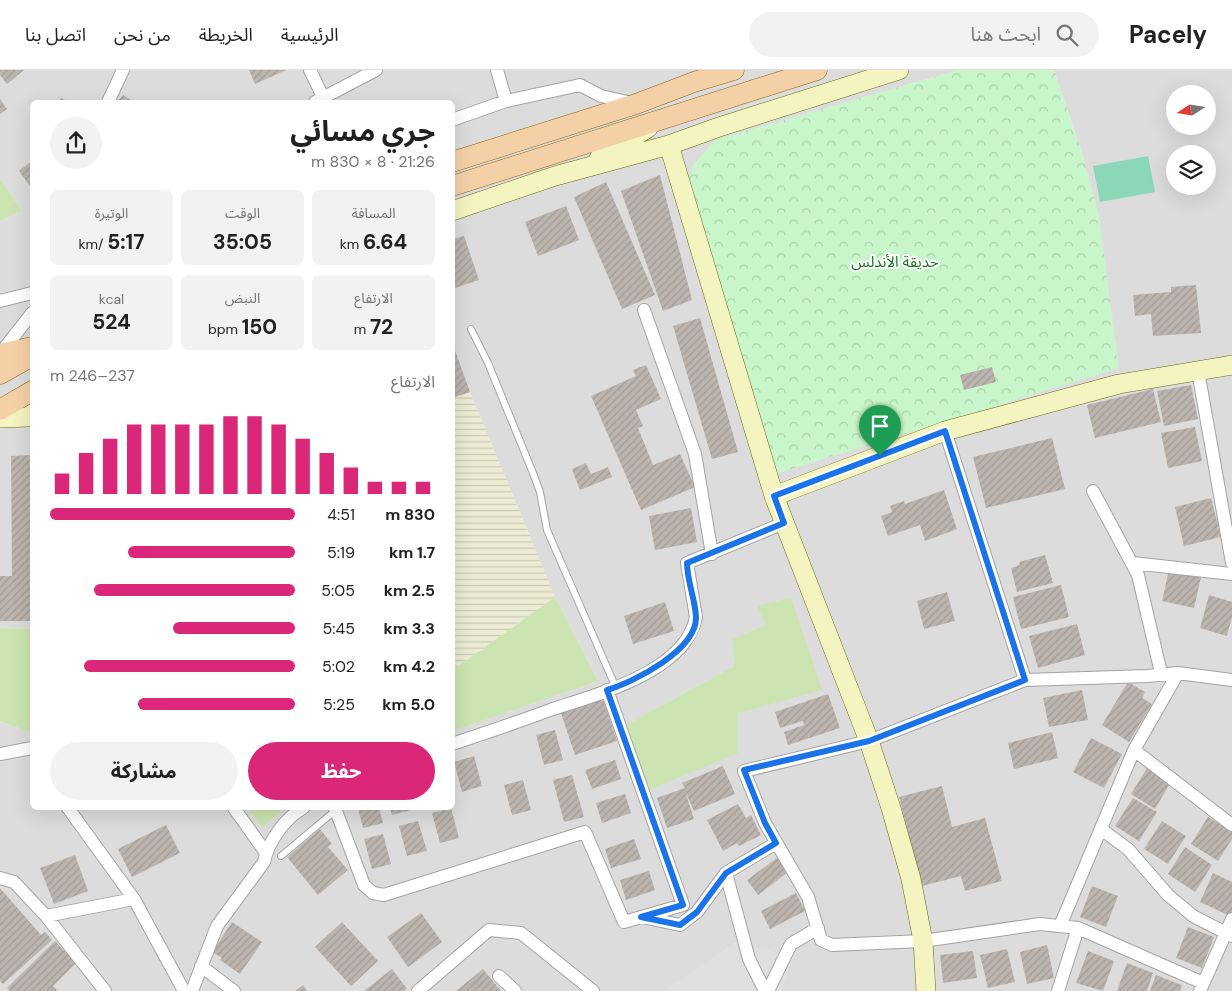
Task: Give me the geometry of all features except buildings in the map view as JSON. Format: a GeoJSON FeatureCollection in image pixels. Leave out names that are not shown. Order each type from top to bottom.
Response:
{"type":"FeatureCollection","features":[{"type":"Feature","properties":{"kind":"main road"},"geometry":{"type":"LineString","coordinates":[[455,161],[636,104],[694,82],[734,70]]}},
{"type":"Feature","properties":{"kind":"main road"},"geometry":{"type":"LineString","coordinates":[[455,185],[817,70]]}},
{"type":"Feature","properties":{"kind":"main road"},"geometry":{"type":"LineString","coordinates":[[0,354],[30,347]]}},
{"type":"Feature","properties":{"kind":"main road"},"geometry":{"type":"LineString","coordinates":[[0,374],[30,357]]}},
{"type":"Feature","properties":{"kind":"main road"},"geometry":{"type":"LineString","coordinates":[[0,410],[30,392]]}},
{"type":"Feature","properties":{"kind":"street"},"geometry":{"type":"LineString","coordinates":[[109,100],[123,70]]}},
{"type":"Feature","properties":{"kind":"street"},"geometry":{"type":"LineString","coordinates":[[310,70],[319,100],[370,71]]}},
{"type":"Feature","properties":{"kind":"street"},"geometry":{"type":"LineString","coordinates":[[496,70],[506,101]]}},
{"type":"Feature","properties":{"kind":"street"},"geometry":{"type":"LineString","coordinates":[[455,210],[581,169],[669,145],[719,127],[899,70]]}},
{"type":"Feature","properties":{"kind":"street"},"geometry":{"type":"LineString","coordinates":[[455,119],[506,101],[580,85],[601,96],[636,104]]}},
{"type":"Feature","properties":{"kind":"street"},"geometry":{"type":"LineString","coordinates":[[581,169],[660,121]]}},
{"type":"Feature","properties":{"kind":"street"},"geometry":{"type":"LineString","coordinates":[[669,145],[774,496],[869,741],[891,808],[911,879],[923,941],[926,991]]}},
{"type":"Feature","properties":{"kind":"street"},"geometry":{"type":"LineString","coordinates":[[0,301],[30,294]]}},
{"type":"Feature","properties":{"kind":"street"},"geometry":{"type":"LineString","coordinates":[[644,310],[695,454],[712,554]]}},
{"type":"Feature","properties":{"kind":"street"},"geometry":{"type":"LineString","coordinates":[[0,354],[30,315]]}},
{"type":"Feature","properties":{"kind":"street"},"geometry":{"type":"LineString","coordinates":[[774,496],[945,431],[1119,384],[1232,365]]}},
{"type":"Feature","properties":{"kind":"street"},"geometry":{"type":"LineString","coordinates":[[1198,371],[1232,563]]}},
{"type":"Feature","properties":{"kind":"street"},"geometry":{"type":"LineString","coordinates":[[0,418],[30,416]]}},
{"type":"Feature","properties":{"kind":"street"},"geometry":{"type":"LineString","coordinates":[[945,431],[1025,680]]}},
{"type":"Feature","properties":{"kind":"street"},"geometry":{"type":"LineString","coordinates":[[1093,491],[1138,575],[1161,673]]}},
{"type":"Feature","properties":{"kind":"street"},"geometry":{"type":"LineString","coordinates":[[455,743],[627,684],[668,659],[690,636],[696,618],[687,563],[784,523]]}},
{"type":"Feature","properties":{"kind":"street"},"geometry":{"type":"LineString","coordinates":[[1133,563],[1232,574]]}},
{"type":"Feature","properties":{"kind":"street"},"geometry":{"type":"LineString","coordinates":[[1232,680],[1178,673],[1161,673],[1148,676],[1025,680],[869,741],[744,770],[765,823],[808,897],[821,940],[832,945],[923,941],[1040,924],[1078,928],[1202,987],[1229,935],[1232,919]]}},
{"type":"Feature","properties":{"kind":"street"},"geometry":{"type":"LineString","coordinates":[[1060,926],[1134,750],[1178,673]]}},
{"type":"Feature","properties":{"kind":"street"},"geometry":{"type":"LineString","coordinates":[[335,810],[364,885],[373,893],[384,895],[430,882],[585,832],[624,922],[683,905],[612,689]]}},
{"type":"Feature","properties":{"kind":"street"},"geometry":{"type":"LineString","coordinates":[[1134,750],[1232,825]]}},
{"type":"Feature","properties":{"kind":"street"},"geometry":{"type":"LineString","coordinates":[[0,754],[30,752]]}},
{"type":"Feature","properties":{"kind":"street"},"geometry":{"type":"LineString","coordinates":[[69,810],[134,899],[184,991]]}},
{"type":"Feature","properties":{"kind":"street"},"geometry":{"type":"LineString","coordinates":[[235,810],[266,853]]}},
{"type":"Feature","properties":{"kind":"street"},"geometry":{"type":"LineString","coordinates":[[192,991],[217,926],[254,878],[278,832],[300,810]]}},
{"type":"Feature","properties":{"kind":"street"},"geometry":{"type":"LineString","coordinates":[[1101,829],[1128,849],[1168,896],[1193,916],[1229,935]]}},
{"type":"Feature","properties":{"kind":"street"},"geometry":{"type":"LineString","coordinates":[[641,917],[680,925],[697,912],[726,873],[776,843]]}},
{"type":"Feature","properties":{"kind":"street"},"geometry":{"type":"LineString","coordinates":[[726,873],[749,959],[766,991]]}},
{"type":"Feature","properties":{"kind":"street"},"geometry":{"type":"LineString","coordinates":[[0,878],[14,882],[46,916],[105,991]]}},
{"type":"Feature","properties":{"kind":"street"},"geometry":{"type":"LineString","coordinates":[[46,916],[134,899]]}},
{"type":"Feature","properties":{"kind":"street"},"geometry":{"type":"LineString","coordinates":[[766,991],[791,944],[818,928]]}},
{"type":"Feature","properties":{"kind":"street"},"geometry":{"type":"LineString","coordinates":[[1058,991],[1078,928]]}},
{"type":"Feature","properties":{"kind":"street"},"geometry":{"type":"LineString","coordinates":[[418,991],[489,930],[521,933],[593,991]]}},
{"type":"Feature","properties":{"kind":"street"},"geometry":{"type":"LineString","coordinates":[[201,966],[234,991]]}},
{"type":"Feature","properties":{"kind":"street"},"geometry":{"type":"LineString","coordinates":[[499,976],[514,991]]}},
{"type":"Feature","properties":{"kind":"lane"},"geometry":{"type":"LineString","coordinates":[[471,330],[488,363],[535,479],[550,537],[612,689]]}},
{"type":"Feature","properties":{"kind":"lane"},"geometry":{"type":"LineString","coordinates":[[281,856],[334,810]]}},
{"type":"Feature","properties":{"kind":"shaded area"},"geometry":{"type":"Polygon","coordinates":[[[0,70],[958,70],[715,140],[1099,217],[1083,156],[1054,70],[1232,70],[1232,991],[781,991],[793,957],[735,943],[665,991],[0,991],[0,721],[30,732],[30,810],[249,810],[262,828],[283,810],[455,810],[455,730],[598,681],[555,597],[470,392],[455,397],[455,100],[30,100],[30,629],[0,628],[0,221],[22,211],[0,179],[0,70]],[[766,625],[734,666],[626,725],[738,713],[766,625]]]}},
{"type":"Feature","properties":{"kind":"shaded area"},"geometry":{"type":"Polygon","coordinates":[[[735,943],[794,957],[781,991],[665,991],[735,943]]]}},
{"type":"Feature","properties":{"kind":"green space","name":"حديقة الأندلس"},"geometry":{"type":"Polygon","coordinates":[[[958,70],[1054,70],[1083,156],[1099,217],[1119,368],[778,473],[689,179],[693,165],[715,140],[958,70]]]}},
{"type":"Feature","properties":{"kind":"green space"},"geometry":{"type":"Polygon","coordinates":[[[1148,156],[1155,192],[1100,202],[1093,166],[1148,156]]]}},
{"type":"Feature","properties":{"kind":"green space"},"geometry":{"type":"Polygon","coordinates":[[[0,179],[22,211],[0,221],[0,179]]]}},
{"type":"Feature","properties":{"kind":"green space"},"geometry":{"type":"Polygon","coordinates":[[[470,392],[555,597],[455,669],[455,397],[470,392]]]}},
{"type":"Feature","properties":{"kind":"green space"},"geometry":{"type":"Polygon","coordinates":[[[555,597],[598,681],[455,730],[455,669],[555,597]]]}},
{"type":"Feature","properties":{"kind":"green space"},"geometry":{"type":"Polygon","coordinates":[[[791,598],[822,690],[738,713],[738,753],[649,790],[626,725],[734,666],[733,639],[766,625],[757,606],[791,598]]]}},
{"type":"Feature","properties":{"kind":"green space"},"geometry":{"type":"Polygon","coordinates":[[[0,628],[30,629],[30,732],[0,721],[0,628]]]}},
{"type":"Feature","properties":{"kind":"green space"},"geometry":{"type":"Polygon","coordinates":[[[249,810],[283,810],[262,828],[249,810]]]}},
{"type":"Feature","properties":{"kind":"route"},"geometry":{"type":"LineString","coordinates":[[945,431],[1025,680],[869,741],[744,770],[765,823],[776,843],[726,873],[697,912],[680,925],[641,917],[683,905],[607,690],[627,684],[668,659],[690,636],[696,618],[687,563],[784,523],[774,496],[880,456],[945,431]]}}]}
